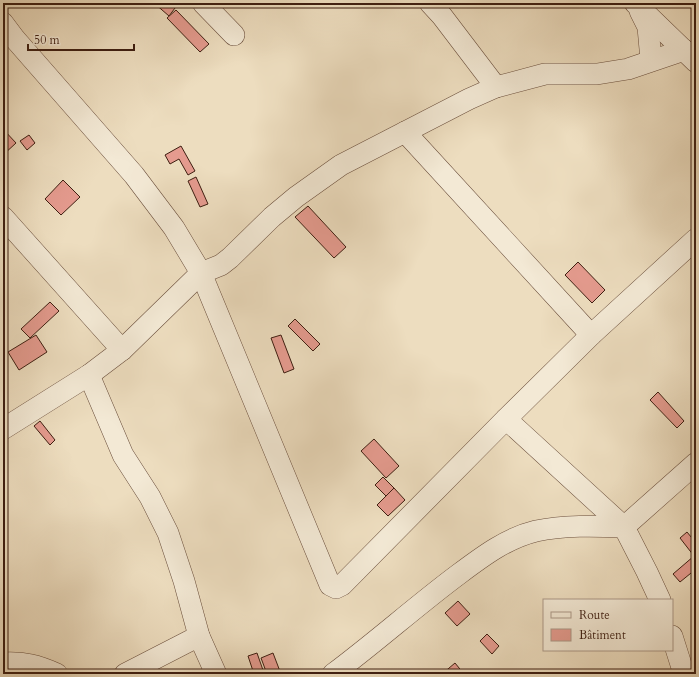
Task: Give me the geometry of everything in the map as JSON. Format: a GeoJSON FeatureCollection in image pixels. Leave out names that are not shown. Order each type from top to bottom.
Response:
{"type":"FeatureCollection","features":[{"type":"Feature","properties":{"kind":"street"},"geometry":{"type":"LineString","coordinates":[[203,3],[234,35]]}},
{"type":"Feature","properties":{"kind":"street"},"geometry":{"type":"LineString","coordinates":[[430,3],[442,16],[496,87]]}},
{"type":"Feature","properties":{"kind":"street"},"geometry":{"type":"LineString","coordinates":[[637,4],[648,27],[651,60]]}},
{"type":"Feature","properties":{"kind":"street"},"geometry":{"type":"LineString","coordinates":[[637,4],[690,56]]}},
{"type":"Feature","properties":{"kind":"street"},"geometry":{"type":"LineString","coordinates":[[3,23],[20,45],[134,175],[174,228],[200,272],[330,585],[336,588],[342,586],[591,335],[696,239]]}},
{"type":"Feature","properties":{"kind":"street"},"geometry":{"type":"LineString","coordinates":[[3,429],[89,375],[122,350],[200,272],[221,265],[272,217],[296,197],[340,165],[469,99],[496,87],[545,74],[597,74],[628,69],[651,60],[690,56]]}},
{"type":"Feature","properties":{"kind":"street"},"geometry":{"type":"LineString","coordinates":[[406,132],[591,335]]}},
{"type":"Feature","properties":{"kind":"street"},"geometry":{"type":"LineString","coordinates":[[3,217],[122,350]]}},
{"type":"Feature","properties":{"kind":"street"},"geometry":{"type":"LineString","coordinates":[[89,375],[123,456],[150,497],[168,533],[199,636],[216,674]]}},
{"type":"Feature","properties":{"kind":"street"},"geometry":{"type":"LineString","coordinates":[[506,419],[624,527],[660,599]]}},
{"type":"Feature","properties":{"kind":"street"},"geometry":{"type":"LineString","coordinates":[[333,674],[434,593],[479,559],[507,541],[536,531],[566,527],[624,527],[696,463]]}},
{"type":"Feature","properties":{"kind":"street"},"geometry":{"type":"LineString","coordinates":[[125,674],[199,636]]}},
{"type":"Feature","properties":{"kind":"street"},"geometry":{"type":"LineString","coordinates":[[673,639],[684,674]]}},
{"type":"Feature","properties":{"kind":"street"},"geometry":{"type":"LineString","coordinates":[[3,664],[17,662],[31,664],[57,674]]}},
{"type":"Feature","properties":{"kind":"building"},"geometry":{"type":"Polygon","coordinates":[[[154,3],[170,3],[175,8],[169,16],[154,3]]]}},
{"type":"Feature","properties":{"kind":"building"},"geometry":{"type":"Polygon","coordinates":[[[176,10],[209,44],[200,52],[167,18],[176,10]]]}},
{"type":"Feature","properties":{"kind":"building"},"geometry":{"type":"Polygon","coordinates":[[[3,129],[16,143],[3,155],[3,129]]]}},
{"type":"Feature","properties":{"kind":"building"},"geometry":{"type":"Polygon","coordinates":[[[29,135],[35,143],[27,150],[20,141],[29,135]]]}},
{"type":"Feature","properties":{"kind":"building"},"geometry":{"type":"Polygon","coordinates":[[[181,146],[195,171],[188,175],[179,159],[170,164],[165,155],[181,146]]]}},
{"type":"Feature","properties":{"kind":"building"},"geometry":{"type":"Polygon","coordinates":[[[196,177],[208,204],[200,207],[188,181],[196,177]]]}},
{"type":"Feature","properties":{"kind":"building"},"geometry":{"type":"Polygon","coordinates":[[[63,180],[80,197],[61,215],[45,199],[63,180]]]}},
{"type":"Feature","properties":{"kind":"building"},"geometry":{"type":"Polygon","coordinates":[[[308,206],[346,247],[334,258],[295,217],[308,206]]]}},
{"type":"Feature","properties":{"kind":"building"},"geometry":{"type":"Polygon","coordinates":[[[578,262],[605,290],[592,303],[565,275],[578,262]]]}},
{"type":"Feature","properties":{"kind":"building"},"geometry":{"type":"Polygon","coordinates":[[[50,302],[59,311],[30,338],[21,329],[50,302]]]}},
{"type":"Feature","properties":{"kind":"building"},"geometry":{"type":"Polygon","coordinates":[[[295,319],[320,344],[313,351],[288,326],[295,319]]]}},
{"type":"Feature","properties":{"kind":"building"},"geometry":{"type":"Polygon","coordinates":[[[36,335],[47,352],[19,370],[8,352],[36,335]]]}},
{"type":"Feature","properties":{"kind":"building"},"geometry":{"type":"Polygon","coordinates":[[[281,335],[294,369],[284,373],[271,338],[281,335]]]}},
{"type":"Feature","properties":{"kind":"building"},"geometry":{"type":"Polygon","coordinates":[[[658,392],[684,421],[677,428],[650,400],[658,392]]]}},
{"type":"Feature","properties":{"kind":"building"},"geometry":{"type":"Polygon","coordinates":[[[40,421],[55,440],[50,445],[34,426],[40,421]]]}},
{"type":"Feature","properties":{"kind":"building"},"geometry":{"type":"Polygon","coordinates":[[[374,439],[399,466],[386,478],[361,451],[374,439]]]}},
{"type":"Feature","properties":{"kind":"building"},"geometry":{"type":"Polygon","coordinates":[[[383,477],[394,488],[386,496],[375,485],[383,477]]]}},
{"type":"Feature","properties":{"kind":"building"},"geometry":{"type":"Polygon","coordinates":[[[394,488],[405,500],[388,516],[377,505],[394,488]]]}},
{"type":"Feature","properties":{"kind":"building"},"geometry":{"type":"Polygon","coordinates":[[[687,532],[696,543],[696,554],[694,556],[680,538],[687,532]]]}},
{"type":"Feature","properties":{"kind":"building"},"geometry":{"type":"Polygon","coordinates":[[[694,556],[696,559],[696,569],[680,582],[673,574],[694,556]]]}},
{"type":"Feature","properties":{"kind":"building"},"geometry":{"type":"Polygon","coordinates":[[[458,601],[470,614],[457,626],[445,613],[458,601]]]}},
{"type":"Feature","properties":{"kind":"building"},"geometry":{"type":"Polygon","coordinates":[[[487,634],[499,646],[492,654],[480,641],[487,634]]]}},
{"type":"Feature","properties":{"kind":"building"},"geometry":{"type":"Polygon","coordinates":[[[257,653],[264,673],[261,674],[254,674],[248,656],[257,653]]]}},
{"type":"Feature","properties":{"kind":"building"},"geometry":{"type":"Polygon","coordinates":[[[273,653],[281,674],[267,674],[261,658],[273,653]]]}},
{"type":"Feature","properties":{"kind":"building"},"geometry":{"type":"Polygon","coordinates":[[[455,663],[464,674],[442,674],[455,663]]]}}]}
